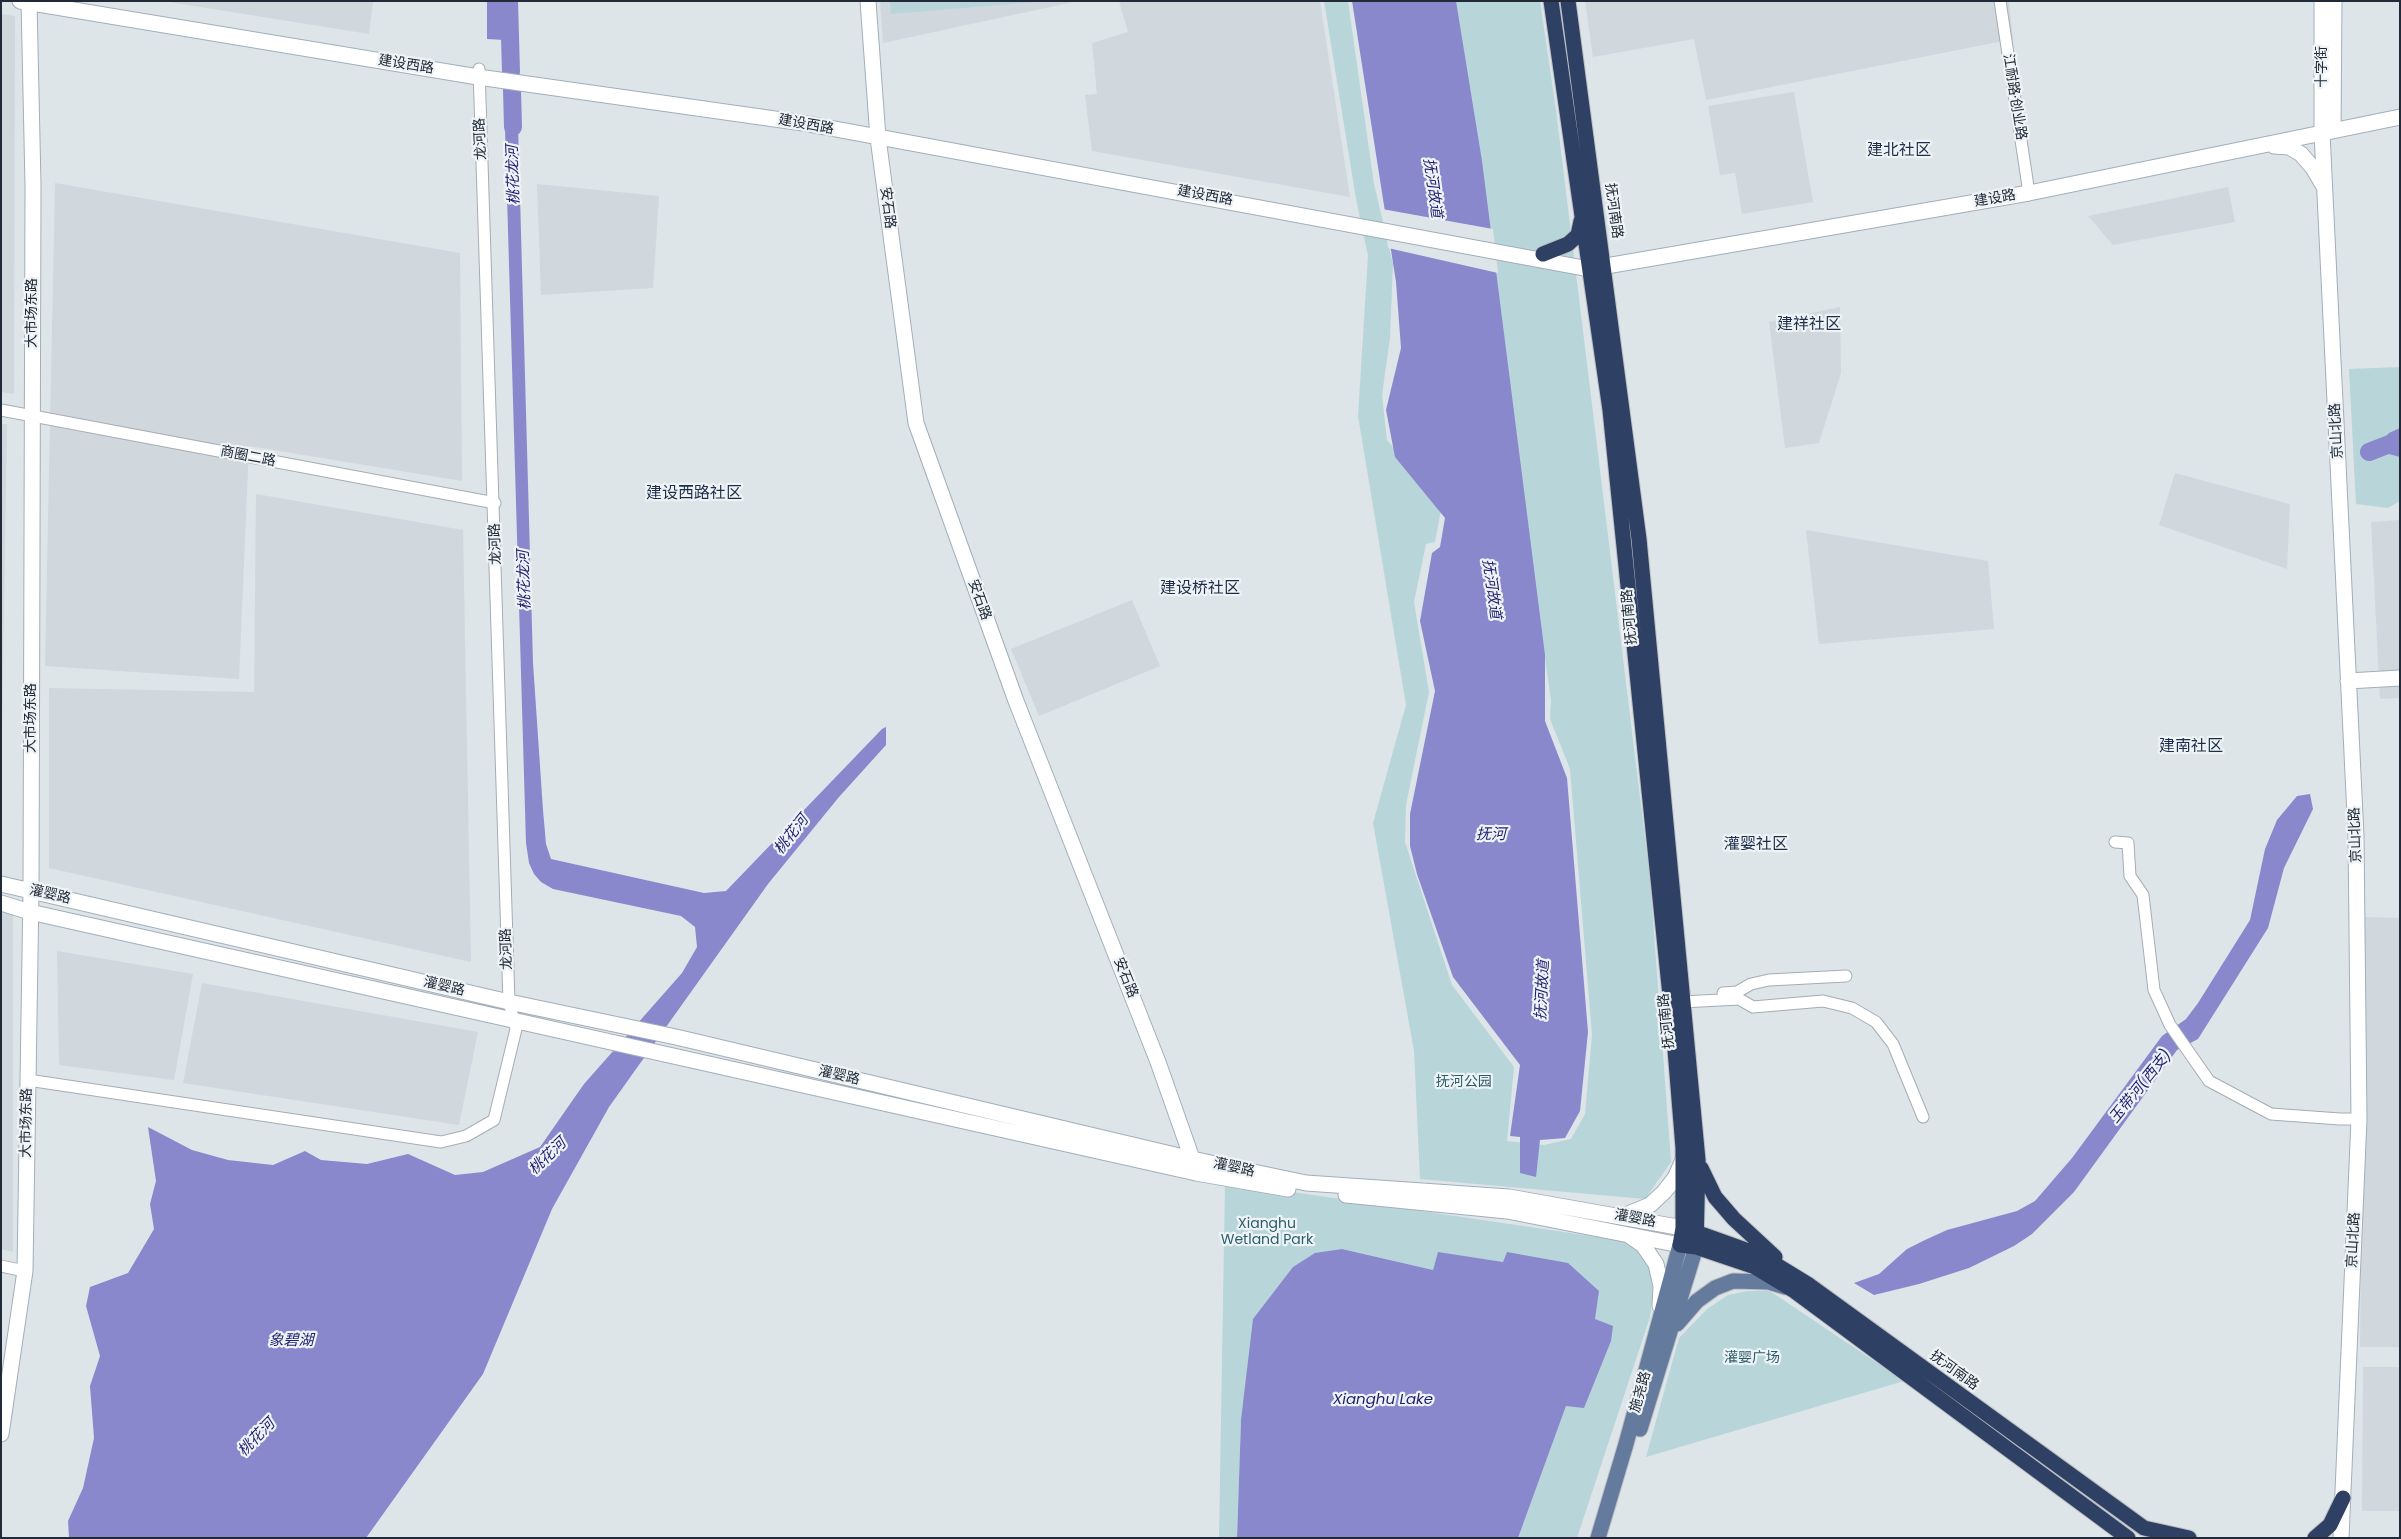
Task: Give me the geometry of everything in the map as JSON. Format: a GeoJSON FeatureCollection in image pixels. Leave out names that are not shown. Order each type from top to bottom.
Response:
{"type":"FeatureCollection","features":[{"type":"Feature","properties":{"kind":"highway","name":"抚河南路"},"geometry":{"type":"LineString","coordinates":[[1551,1],[1610,410],[1673,1025],[1691,1159]]}},
{"type":"Feature","properties":{"kind":"highway","name":"抚河南路"},"geometry":{"type":"LineString","coordinates":[[1568,1],[1604,262],[1639,539],[1682,999],[1691,1159],[1692,1236]]}},
{"type":"Feature","properties":{"kind":"highway"},"geometry":{"type":"LineString","coordinates":[[1542,258],[1568,244],[1578,235],[1582,220]]}},
{"type":"Feature","properties":{"kind":"highway"},"geometry":{"type":"LineString","coordinates":[[1691,1159],[1720,1202],[1760,1244],[1809,1286]]}},
{"type":"Feature","properties":{"kind":"highway","name":"抚河南路"},"geometry":{"type":"LineString","coordinates":[[1680,1245],[1692,1236]]}},
{"type":"Feature","properties":{"kind":"highway","name":"抚河南路"},"geometry":{"type":"LineString","coordinates":[[1692,1236],[1760,1255],[1809,1286],[2144,1528],[2188,1538]]}},
{"type":"Feature","properties":{"kind":"highway"},"geometry":{"type":"LineString","coordinates":[[1692,1236],[1755,1267],[1793,1290],[2128,1538]]}},
{"type":"Feature","properties":{"kind":"highway"},"geometry":{"type":"LineString","coordinates":[[2315,1538],[2330,1525],[2343,1498]]}},
{"type":"Feature","properties":{"kind":"main road","name":"建设西路"},"geometry":{"type":"LineString","coordinates":[[66,1],[479,73]]}},
{"type":"Feature","properties":{"kind":"main road","name":"安石路"},"geometry":{"type":"LineString","coordinates":[[868,1],[878,134],[916,423],[1016,701],[1158,1062],[1194,1166]]}},
{"type":"Feature","properties":{"kind":"main road","name":"十字街"},"geometry":{"type":"LineString","coordinates":[[2322,1],[2327,132]]}},
{"type":"Feature","properties":{"kind":"main road","name":"十字街"},"geometry":{"type":"LineString","coordinates":[[2327,132],[2334,1]]}},
{"type":"Feature","properties":{"kind":"main road","name":"建设西路"},"geometry":{"type":"LineString","coordinates":[[26,2],[803,124],[878,134],[1336,217],[1542,258],[1588,264],[1604,262]]}},
{"type":"Feature","properties":{"kind":"main road","name":"大市场东路"},"geometry":{"type":"LineString","coordinates":[[1,1434],[25,1270],[31,891],[33,185],[26,2]]}},
{"type":"Feature","properties":{"kind":"main road","name":"建设路"},"geometry":{"type":"LineString","coordinates":[[1604,262],[2029,193],[2400,117]]}},
{"type":"Feature","properties":{"kind":"main road","name":"京山北路"},"geometry":{"type":"LineString","coordinates":[[2327,132],[2325,189],[2356,836],[2359,1119],[2342,1538]]}},
{"type":"Feature","properties":{"kind":"main road"},"geometry":{"type":"LineString","coordinates":[[2263,145],[2290,147],[2301,154],[2313,168],[2325,189]]}},
{"type":"Feature","properties":{"kind":"main road"},"geometry":{"type":"LineString","coordinates":[[2348,681],[2400,678]]}},
{"type":"Feature","properties":{"kind":"main road","name":"灌婴路"},"geometry":{"type":"LineString","coordinates":[[1,884],[509,1002],[676,1037],[1304,1192],[1500,1210],[1680,1245]]}},
{"type":"Feature","properties":{"kind":"main road","name":"灌婴路"},"geometry":{"type":"LineString","coordinates":[[1,903],[30,912],[630,1045],[1194,1166],[1306,1182],[1509,1197],[1623,1216],[1692,1236]]}},
{"type":"Feature","properties":{"kind":"main road"},"geometry":{"type":"LineString","coordinates":[[1623,1216],[1650,1205],[1664,1192],[1691,1159]]}},
{"type":"Feature","properties":{"kind":"main road"},"geometry":{"type":"LineString","coordinates":[[1627,1234],[1642,1245],[1656,1264],[1661,1286],[1663,1334]]}},
{"type":"Feature","properties":{"kind":"main road","name":"施尧路"},"geometry":{"type":"LineString","coordinates":[[1607,1538],[1692,1236]]}},
{"type":"Feature","properties":{"kind":"main road","name":"施尧路"},"geometry":{"type":"LineString","coordinates":[[1598,1538],[1663,1334],[1680,1245]]}},
{"type":"Feature","properties":{"kind":"main road"},"geometry":{"type":"LineString","coordinates":[[1663,1334],[1697,1301],[1715,1288],[1732,1281],[1769,1282],[1793,1290]]}},
{"type":"Feature","properties":{"kind":"street","name":"江耐路·创业路"},"geometry":{"type":"LineString","coordinates":[[2000,1],[2029,193]]}},
{"type":"Feature","properties":{"kind":"street","name":"龙河路"},"geometry":{"type":"LineString","coordinates":[[28,1080],[441,1142],[466,1136],[494,1120],[516,1030],[511,1018],[509,1002],[495,503],[479,73]]}},
{"type":"Feature","properties":{"kind":"street","name":"商圈二路"},"geometry":{"type":"LineString","coordinates":[[1,410],[495,503]]}},
{"type":"Feature","properties":{"kind":"street"},"geometry":{"type":"LineString","coordinates":[[2115,842],[2128,843],[2130,876],[2143,895],[2154,990],[2170,1025],[2209,1081],[2271,1114],[2340,1120],[2359,1119]]}},
{"type":"Feature","properties":{"kind":"street"},"geometry":{"type":"LineString","coordinates":[[1682,999],[1737,992],[1751,984],[1769,980],[1846,976]]}},
{"type":"Feature","properties":{"kind":"street"},"geometry":{"type":"LineString","coordinates":[[1682,999],[1739,999],[1753,1007],[1823,1000],[1852,1008],[1876,1022],[1893,1044],[1923,1117]]}},
{"type":"Feature","properties":{"kind":"street"},"geometry":{"type":"LineString","coordinates":[[1,1266],[25,1270]]}},
{"type":"Feature","properties":{"kind":"shaded area"},"geometry":{"type":"Polygon","coordinates":[[[163,1],[373,1],[369,34],[163,1]]]}},
{"type":"Feature","properties":{"kind":"shaded area"},"geometry":{"type":"Polygon","coordinates":[[[880,1],[1078,1],[883,43],[880,1]]]}},
{"type":"Feature","properties":{"kind":"shaded area"},"geometry":{"type":"Polygon","coordinates":[[[1119,1],[1320,1],[1350,197],[1092,151],[1085,95],[1097,94],[1092,43],[1128,32],[1119,1]]]}},
{"type":"Feature","properties":{"kind":"shaded area"},"geometry":{"type":"Polygon","coordinates":[[[1585,1],[2009,1],[2013,39],[1706,100],[1694,39],[1593,57],[1585,1]]]}},
{"type":"Feature","properties":{"kind":"shaded area"},"geometry":{"type":"Polygon","coordinates":[[[1,14],[15,16],[14,394],[1,392],[1,14]]]}},
{"type":"Feature","properties":{"kind":"shaded area"},"geometry":{"type":"Polygon","coordinates":[[[1794,92],[1813,202],[1742,214],[1735,173],[1720,175],[1708,106],[1794,92]]]}},
{"type":"Feature","properties":{"kind":"shaded area"},"geometry":{"type":"Polygon","coordinates":[[[55,183],[460,253],[462,481],[249,446],[239,679],[45,666],[55,183]]]}},
{"type":"Feature","properties":{"kind":"shaded area"},"geometry":{"type":"Polygon","coordinates":[[[537,184],[659,196],[653,288],[541,295],[537,184]]]}},
{"type":"Feature","properties":{"kind":"shaded area"},"geometry":{"type":"Polygon","coordinates":[[[2228,187],[2235,222],[2113,245],[2088,216],[2228,187]]]}},
{"type":"Feature","properties":{"kind":"shaded area"},"geometry":{"type":"Polygon","coordinates":[[[1840,307],[1841,373],[1819,443],[1785,448],[1769,322],[1840,307]]]}},
{"type":"Feature","properties":{"kind":"shaded area"},"geometry":{"type":"Polygon","coordinates":[[[1,424],[7,424],[1,792],[1,424]]]}},
{"type":"Feature","properties":{"kind":"shaded area"},"geometry":{"type":"Polygon","coordinates":[[[2175,473],[2290,504],[2287,569],[2159,525],[2175,473]]]}},
{"type":"Feature","properties":{"kind":"shaded area"},"geometry":{"type":"Polygon","coordinates":[[[256,494],[463,530],[471,962],[49,868],[49,688],[254,692],[256,494]]]}},
{"type":"Feature","properties":{"kind":"shaded area"},"geometry":{"type":"Polygon","coordinates":[[[2400,520],[2400,698],[2380,699],[2371,522],[2400,520]]]}},
{"type":"Feature","properties":{"kind":"shaded area"},"geometry":{"type":"Polygon","coordinates":[[[1806,530],[1988,561],[1994,629],[1819,644],[1806,530]]]}},
{"type":"Feature","properties":{"kind":"shaded area"},"geometry":{"type":"Polygon","coordinates":[[[1132,600],[1160,666],[1039,716],[1011,649],[1132,600]]]}},
{"type":"Feature","properties":{"kind":"shaded area"},"geometry":{"type":"Polygon","coordinates":[[[1,910],[13,914],[13,1252],[1,1249],[1,910]]]}},
{"type":"Feature","properties":{"kind":"shaded area"},"geometry":{"type":"Polygon","coordinates":[[[2365,917],[2400,918],[2400,1347],[2360,1347],[2365,917]]]}},
{"type":"Feature","properties":{"kind":"shaded area"},"geometry":{"type":"Polygon","coordinates":[[[57,951],[193,974],[174,1080],[59,1065],[57,951]]]}},
{"type":"Feature","properties":{"kind":"shaded area"},"geometry":{"type":"Polygon","coordinates":[[[202,983],[478,1032],[459,1125],[183,1083],[202,983]]]}},
{"type":"Feature","properties":{"kind":"shaded area"},"geometry":{"type":"Polygon","coordinates":[[[2363,1367],[2400,1367],[2400,1511],[2362,1511],[2363,1367]]]}},
{"type":"Feature","properties":{"kind":"green space"},"geometry":{"type":"Polygon","coordinates":[[[890,1],[1048,1],[891,14],[890,1]]]}},
{"type":"Feature","properties":{"kind":"green space","name":"抚河公园"},"geometry":{"type":"Polygon","coordinates":[[[1324,1],[1348,1],[1374,184],[1393,264],[1390,338],[1382,395],[1387,440],[1442,505],[1435,542],[1426,544],[1414,602],[1429,692],[1406,805],[1405,842],[1452,985],[1514,1067],[1507,1141],[1544,1145],[1571,1139],[1585,1114],[1592,1035],[1570,769],[1550,719],[1551,700],[1451,1],[1540,1],[1556,110],[1650,879],[1671,1162],[1645,1199],[1420,1179],[1414,1051],[1373,823],[1406,705],[1358,416],[1368,256],[1356,199],[1324,1]]]}},
{"type":"Feature","properties":{"kind":"green space"},"geometry":{"type":"Polygon","coordinates":[[[2400,367],[2400,501],[2388,508],[2356,504],[2349,369],[2400,367]]]}},
{"type":"Feature","properties":{"kind":"green space","name":"Xianghu Wetland Park"},"geometry":{"type":"Polygon","coordinates":[[[1225,1182],[1625,1241],[1640,1253],[1650,1270],[1653,1292],[1650,1317],[1577,1538],[1518,1538],[1595,1319],[1528,1257],[1507,1253],[1503,1262],[1438,1253],[1433,1270],[1342,1249],[1241,1420],[1237,1538],[1219,1538],[1225,1182]]]}},
{"type":"Feature","properties":{"kind":"green space","name":"灌婴广场"},"geometry":{"type":"Polygon","coordinates":[[[1747,1291],[1770,1291],[1904,1381],[1646,1457],[1679,1338],[1707,1309],[1728,1295],[1747,1291]]]}},
{"type":"Feature","properties":{"kind":"water"},"geometry":{"type":"Polygon","coordinates":[[[487,1],[514,1],[514,15],[504,40],[487,39],[487,1]]]}},
{"type":"Feature","properties":{"kind":"water","name":"抚河"},"geometry":{"type":"Polygon","coordinates":[[[1352,1],[1456,1],[1482,161],[1545,655],[1545,721],[1567,778],[1588,1032],[1580,1111],[1565,1138],[1540,1140],[1536,1177],[1520,1173],[1520,1137],[1510,1136],[1520,1065],[1453,977],[1417,874],[1410,846],[1410,814],[1435,691],[1420,621],[1432,553],[1440,547],[1445,518],[1395,457],[1386,410],[1401,348],[1396,282],[1352,1]]]}},
{"type":"Feature","properties":{"kind":"water","name":"象碧湖"},"geometry":{"type":"Polygon","coordinates":[[[517,89],[533,663],[546,844],[551,859],[704,893],[726,891],[886,727],[886,745],[839,797],[768,884],[609,1107],[552,1209],[483,1374],[366,1538],[69,1538],[68,1521],[83,1488],[94,1438],[90,1386],[100,1356],[86,1306],[90,1287],[128,1273],[154,1229],[150,1204],[156,1181],[148,1127],[192,1150],[228,1160],[273,1165],[305,1151],[321,1160],[367,1164],[408,1154],[455,1175],[483,1172],[540,1147],[584,1084],[682,973],[697,947],[695,927],[681,916],[553,889],[541,882],[534,874],[529,863],[526,843],[505,128],[517,89]]]}},
{"type":"Feature","properties":{"kind":"water"},"geometry":{"type":"Polygon","coordinates":[[[2400,428],[2400,457],[2374,450],[2389,433],[2400,428]]]}},
{"type":"Feature","properties":{"kind":"water"},"geometry":{"type":"Polygon","coordinates":[[[2310,794],[2313,809],[2284,868],[2268,928],[2198,1039],[2177,1050],[2074,1192],[2032,1234],[2014,1246],[1969,1268],[1919,1284],[1874,1295],[1854,1283],[1879,1274],[1907,1249],[1947,1230],[2017,1211],[2035,1201],[2072,1158],[2162,1036],[2186,1019],[2198,1003],[2250,920],[2265,849],[2277,820],[2297,796],[2310,794]]]}},
{"type":"Feature","properties":{"kind":"water","name":"Xianghu Lake"},"geometry":{"type":"Polygon","coordinates":[[[1342,1249],[1433,1270],[1438,1252],[1503,1262],[1507,1252],[1568,1263],[1599,1291],[1595,1319],[1613,1326],[1611,1341],[1584,1408],[1566,1406],[1518,1538],[1237,1538],[1241,1420],[1253,1319],[1293,1267],[1315,1253],[1342,1249]]]}},
{"type":"Feature","properties":{"kind":"pier"},"geometry":{"type":"Polygon","coordinates":[[[1382,209],[1493,229],[1498,273],[1388,248],[1382,209]]]}},
{"type":"Feature","properties":{"kind":"waterway","name":"桃花龙河"},"geometry":{"type":"LineString","coordinates":[[509,1],[511,72]]}},
{"type":"Feature","properties":{"kind":"waterway","name":"桃花龙河"},"geometry":{"type":"LineString","coordinates":[[512,90],[513,127]]}},
{"type":"Feature","properties":{"kind":"waterway","name":"玉带河(西支)"},"geometry":{"type":"LineString","coordinates":[[2369,452],[2400,440]]}},
{"type":"Feature","properties":{"kind":"district","name":"建北社区"},"geometry":{"type":"Point","coordinates":[1899,151]}},
{"type":"Feature","properties":{"kind":"district","name":"建祥社区"},"geometry":{"type":"Point","coordinates":[1809,325]}},
{"type":"Feature","properties":{"kind":"district","name":"建设西路社区"},"geometry":{"type":"Point","coordinates":[694,494]}},
{"type":"Feature","properties":{"kind":"district","name":"建设桥社区"},"geometry":{"type":"Point","coordinates":[1200,589]}},
{"type":"Feature","properties":{"kind":"district","name":"建南社区"},"geometry":{"type":"Point","coordinates":[2191,747]}},
{"type":"Feature","properties":{"kind":"district","name":"灌婴社区"},"geometry":{"type":"Point","coordinates":[1756,845]}},
{"type":"Feature","properties":{"kind":"water label","name":"抚河故道"},"geometry":{"type":"Point","coordinates":[1432,188]}},
{"type":"Feature","properties":{"kind":"water label","name":"抚河故道"},"geometry":{"type":"Point","coordinates":[1491,589]}},
{"type":"Feature","properties":{"kind":"water label","name":"桃花河"},"geometry":{"type":"Point","coordinates":[792,835]}},
{"type":"Feature","properties":{"kind":"water label","name":"抚河故道"},"geometry":{"type":"Point","coordinates":[1543,990]}},
{"type":"Feature","properties":{"kind":"water label","name":"桃花河"},"geometry":{"type":"Point","coordinates":[548,1157]}},
{"type":"Feature","properties":{"kind":"water label","name":"桃花河"},"geometry":{"type":"Point","coordinates":[257,1438]}}]}
